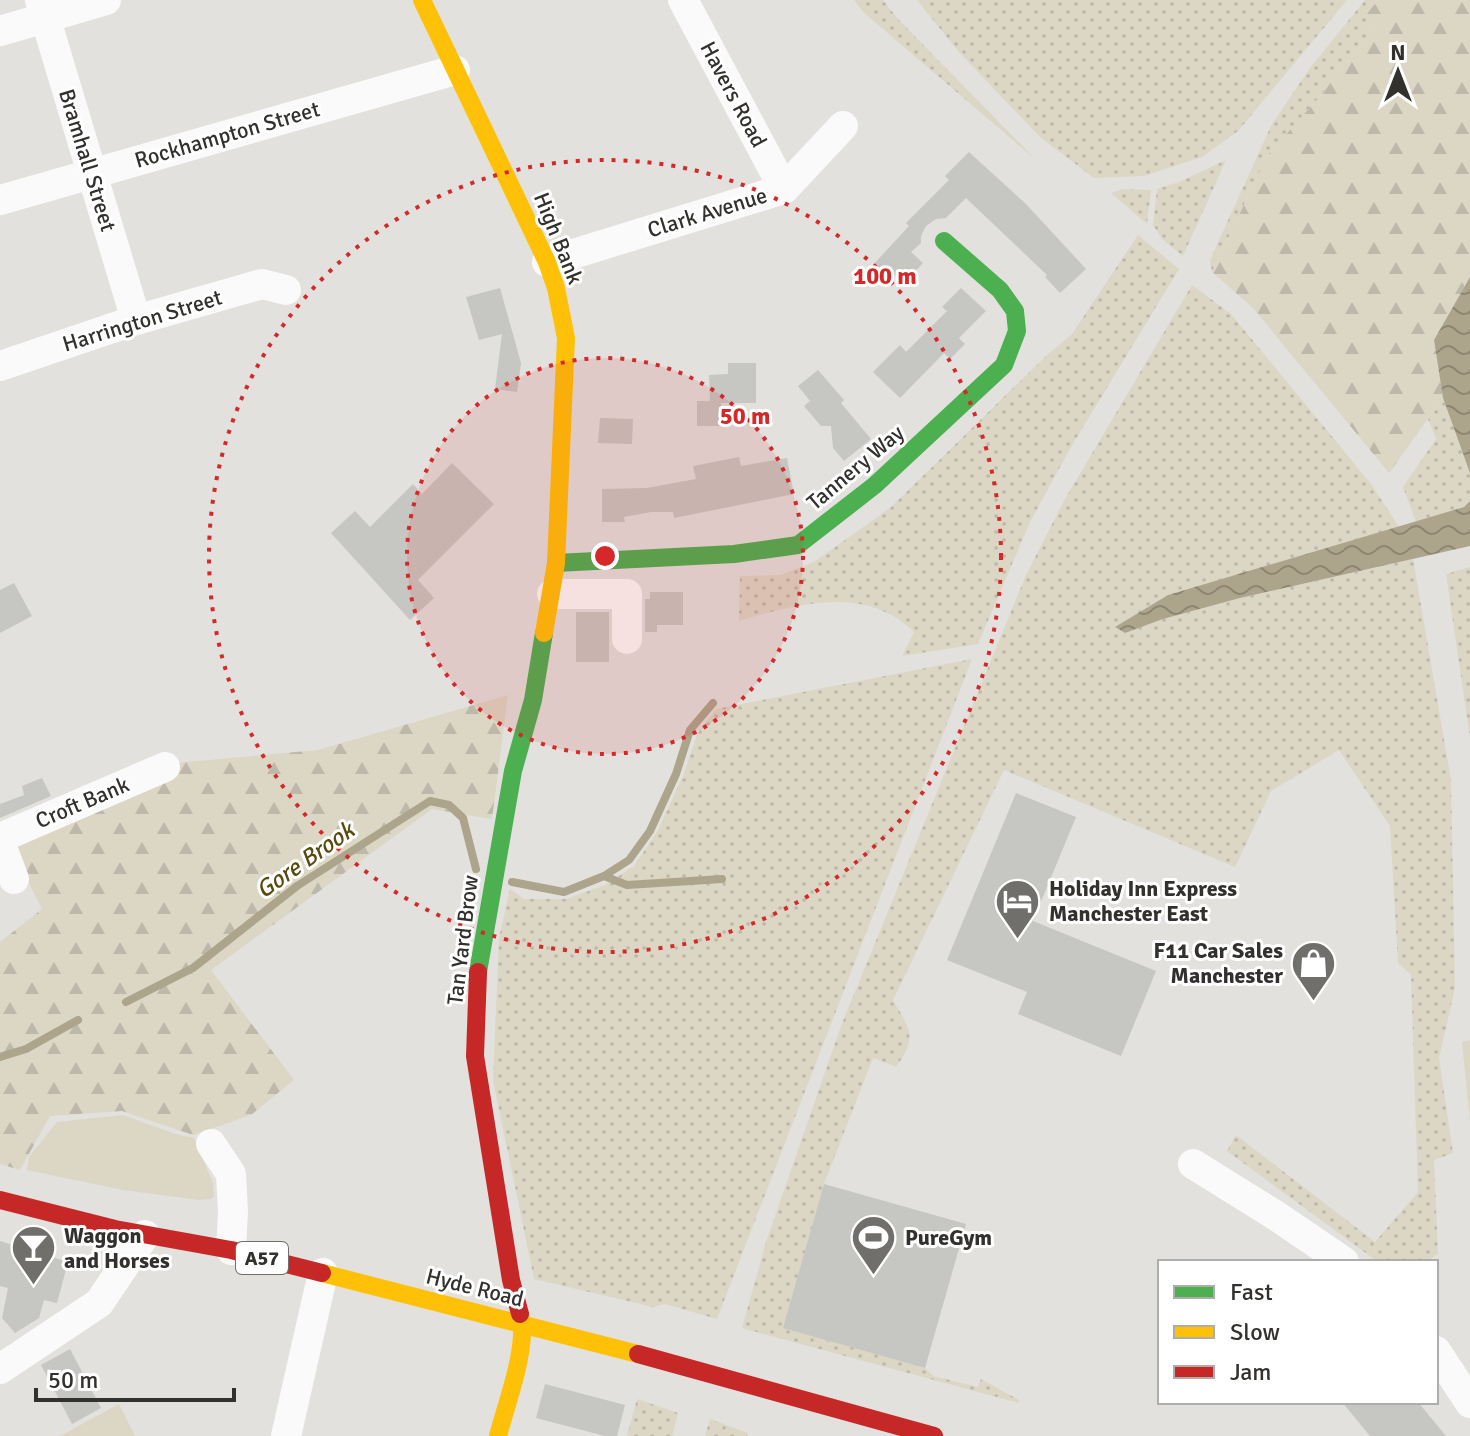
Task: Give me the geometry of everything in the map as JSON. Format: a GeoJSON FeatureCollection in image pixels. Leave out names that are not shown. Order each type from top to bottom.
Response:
{"type":"FeatureCollection","features":[{"type":"Feature","properties":{"kind":"main road","name":"High Bank"},"geometry":{"type":"LineString","coordinates":[[422,0],[547,262],[556,288],[566,338],[556,563]]}},
{"type":"Feature","properties":{"kind":"main road","name":"Tannery Way"},"geometry":{"type":"LineString","coordinates":[[556,563],[734,554],[798,545],[875,485],[1004,365],[1017,331],[1015,311],[1000,290],[944,241]]}},
{"type":"Feature","properties":{"kind":"main road","name":"Tan Yard Brow"},"geometry":{"type":"LineString","coordinates":[[523,1324],[511,1280],[475,1056],[478,971],[498,848],[513,771],[533,700],[556,563]]}},
{"type":"Feature","properties":{"kind":"main road","name":"Hyde Road"},"geometry":{"type":"LineString","coordinates":[[0,1200],[145,1235],[231,1250],[523,1324],[852,1425],[934,1436]]}},
{"type":"Feature","properties":{"kind":"main road"},"geometry":{"type":"LineString","coordinates":[[498,1436],[518,1359],[523,1324]]}},
{"type":"Feature","properties":{"kind":"street"},"geometry":{"type":"LineString","coordinates":[[0,31],[43,9],[106,0]]}},
{"type":"Feature","properties":{"kind":"street","name":"Havers Road"},"geometry":{"type":"LineString","coordinates":[[683,0],[784,189]]}},
{"type":"Feature","properties":{"kind":"street","name":"Bramhall Street"},"geometry":{"type":"LineString","coordinates":[[43,9],[136,320]]}},
{"type":"Feature","properties":{"kind":"street","name":"Rockhampton Street"},"geometry":{"type":"LineString","coordinates":[[0,200],[455,70]]}},
{"type":"Feature","properties":{"kind":"street","name":"Clark Avenue"},"geometry":{"type":"LineString","coordinates":[[547,262],[784,189],[843,126]]}},
{"type":"Feature","properties":{"kind":"street","name":"Harrington Street"},"geometry":{"type":"LineString","coordinates":[[0,366],[136,320],[262,284],[286,290]]}},
{"type":"Feature","properties":{"kind":"street"},"geometry":{"type":"LineString","coordinates":[[552,594],[627,594],[627,639]]}},
{"type":"Feature","properties":{"kind":"street","name":"Croft Bank"},"geometry":{"type":"LineString","coordinates":[[0,840],[165,767]]}},
{"type":"Feature","properties":{"kind":"street"},"geometry":{"type":"LineString","coordinates":[[0,840],[14,879]]}},
{"type":"Feature","properties":{"kind":"street"},"geometry":{"type":"LineString","coordinates":[[211,1144],[231,1174],[231,1250]]}},
{"type":"Feature","properties":{"kind":"street"},"geometry":{"type":"LineString","coordinates":[[1193,1164],[1341,1260]]}},
{"type":"Feature","properties":{"kind":"street"},"geometry":{"type":"LineString","coordinates":[[0,1369],[99,1303],[145,1235]]}},
{"type":"Feature","properties":{"kind":"street"},"geometry":{"type":"LineString","coordinates":[[286,1436],[323,1273]]}},
{"type":"Feature","properties":{"kind":"street"},"geometry":{"type":"LineString","coordinates":[[1438,1354],[1470,1403]]}},
{"type":"Feature","properties":{"kind":"green space"},"geometry":{"type":"Polygon","coordinates":[[[854,0],[883,0],[1036,160],[863,12],[854,0]]]}},
{"type":"Feature","properties":{"kind":"green space"},"geometry":{"type":"Polygon","coordinates":[[[917,0],[1347,0],[1238,131],[1202,157],[1144,176],[1094,178],[1040,137],[958,51],[917,0]]]}},
{"type":"Feature","properties":{"kind":"green space"},"geometry":{"type":"Polygon","coordinates":[[[1365,0],[1378,0],[1365,16],[1371,32],[1267,156],[1212,272],[1210,260],[1272,124],[1310,68],[1365,0]]]}},
{"type":"Feature","properties":{"kind":"green space"},"geometry":{"type":"Polygon","coordinates":[[[1378,0],[1470,0],[1470,277],[1434,340],[1443,398],[1389,473],[1253,308],[1212,272],[1267,156],[1371,32],[1365,16],[1378,0]]]}},
{"type":"Feature","properties":{"kind":"green space"},"geometry":{"type":"Polygon","coordinates":[[[1226,160],[1183,256],[1162,239],[1153,225],[1157,189],[1226,160]]]}},
{"type":"Feature","properties":{"kind":"green space"},"geometry":{"type":"Polygon","coordinates":[[[1123,189],[1151,190],[1147,224],[1111,193],[1123,189]]]}},
{"type":"Feature","properties":{"kind":"green space"},"geometry":{"type":"Polygon","coordinates":[[[1138,235],[1179,269],[1071,447],[1030,522],[978,644],[902,656],[914,632],[895,617],[852,603],[807,604],[739,621],[740,576],[780,575],[814,562],[890,508],[1072,334],[1138,235]]]}},
{"type":"Feature","properties":{"kind":"green space"},"geometry":{"type":"Polygon","coordinates":[[[1192,285],[1231,314],[1371,484],[1399,527],[1168,595],[1115,627],[1125,633],[1240,598],[1413,559],[1451,780],[1455,988],[1439,1058],[1453,1153],[1434,1160],[1438,1254],[1428,1260],[1375,1260],[1227,1151],[1236,1135],[1375,1242],[1418,1192],[1411,975],[1398,963],[1390,826],[1339,750],[1271,791],[1235,867],[1004,770],[893,1000],[907,1026],[907,1048],[896,1067],[873,1058],[824,1184],[784,1328],[925,1368],[933,1376],[978,1387],[981,1379],[1019,1400],[1019,1403],[742,1328],[766,1242],[841,1026],[1026,575],[1065,499],[1192,285]]]}},
{"type":"Feature","properties":{"kind":"green space"},"geometry":{"type":"Polygon","coordinates":[[[1443,398],[1470,473],[1470,501],[1465,507],[1416,522],[1403,487],[1436,439],[1428,419],[1443,398]]]}},
{"type":"Feature","properties":{"kind":"green space"},"geometry":{"type":"Polygon","coordinates":[[[1470,567],[1470,738],[1446,574],[1470,567]]]}},
{"type":"Feature","properties":{"kind":"green space"},"geometry":{"type":"Polygon","coordinates":[[[972,659],[717,1319],[665,1304],[653,1307],[534,1279],[493,1080],[499,938],[510,889],[524,899],[566,899],[605,885],[634,866],[657,832],[683,776],[698,732],[716,709],[972,659]]]}},
{"type":"Feature","properties":{"kind":"green space"},"geometry":{"type":"Polygon","coordinates":[[[508,695],[492,819],[432,809],[211,970],[294,1080],[251,1115],[193,1135],[122,1111],[50,1116],[20,1170],[0,1164],[0,942],[42,909],[10,846],[175,763],[318,750],[508,695]]]}},
{"type":"Feature","properties":{"kind":"green space"},"geometry":{"type":"Polygon","coordinates":[[[1470,1040],[1470,1122],[1462,1042],[1470,1040]]]}},
{"type":"Feature","properties":{"kind":"green space"},"geometry":{"type":"Polygon","coordinates":[[[123,1115],[194,1138],[213,1183],[214,1196],[199,1200],[123,1190],[27,1170],[29,1157],[57,1122],[123,1115]]]}},
{"type":"Feature","properties":{"kind":"green space"},"geometry":{"type":"Polygon","coordinates":[[[637,1399],[678,1413],[672,1436],[627,1436],[637,1399]]]}},
{"type":"Feature","properties":{"kind":"green space"},"geometry":{"type":"Polygon","coordinates":[[[119,1404],[135,1436],[60,1436],[119,1404]]]}},
{"type":"Feature","properties":{"kind":"green space"},"geometry":{"type":"Polygon","coordinates":[[[710,1419],[748,1433],[747,1436],[705,1436],[710,1419]]]}},
{"type":"Feature","properties":{"kind":"water"},"geometry":{"type":"Polygon","coordinates":[[[1470,277],[1470,473],[1443,398],[1434,340],[1470,277]]]}},
{"type":"Feature","properties":{"kind":"water"},"geometry":{"type":"Polygon","coordinates":[[[1470,501],[1470,546],[1240,598],[1125,633],[1115,627],[1168,595],[1464,507],[1470,501]]]}},
{"type":"Feature","properties":{"kind":"building"},"geometry":{"type":"Polygon","coordinates":[[[969,152],[1026,204],[1086,269],[1060,293],[1045,277],[1047,275],[966,198],[946,218],[936,219],[926,226],[921,243],[911,252],[923,263],[905,282],[891,272],[884,280],[871,267],[909,226],[906,223],[949,180],[945,176],[969,152]]]}},
{"type":"Feature","properties":{"kind":"building"},"geometry":{"type":"Polygon","coordinates":[[[500,288],[521,363],[517,392],[495,389],[502,334],[479,340],[466,297],[500,288]]]}},
{"type":"Feature","properties":{"kind":"building"},"geometry":{"type":"Polygon","coordinates":[[[961,288],[986,311],[959,338],[965,344],[950,359],[944,353],[900,398],[873,372],[900,345],[906,352],[947,311],[942,307],[961,288]]]}},
{"type":"Feature","properties":{"kind":"building"},"geometry":{"type":"Polygon","coordinates":[[[728,363],[756,363],[756,403],[721,403],[721,426],[697,426],[697,401],[710,401],[709,375],[728,374],[728,363]]]}},
{"type":"Feature","properties":{"kind":"building"},"geometry":{"type":"Polygon","coordinates":[[[818,370],[871,439],[844,461],[833,448],[831,426],[821,426],[804,406],[810,401],[798,386],[818,370]]]}},
{"type":"Feature","properties":{"kind":"building"},"geometry":{"type":"Polygon","coordinates":[[[600,418],[633,419],[632,444],[598,443],[600,418]]]}},
{"type":"Feature","properties":{"kind":"building"},"geometry":{"type":"Polygon","coordinates":[[[739,457],[741,466],[787,458],[794,494],[674,518],[673,512],[651,512],[624,517],[625,522],[602,522],[602,489],[647,488],[696,479],[693,466],[739,457]]]}},
{"type":"Feature","properties":{"kind":"building"},"geometry":{"type":"Polygon","coordinates":[[[452,463],[494,504],[418,580],[434,598],[410,620],[331,533],[355,511],[370,527],[413,484],[422,494],[452,463]]]}},
{"type":"Feature","properties":{"kind":"building"},"geometry":{"type":"Polygon","coordinates":[[[14,583],[32,616],[0,633],[0,590],[14,583]]]}},
{"type":"Feature","properties":{"kind":"building"},"geometry":{"type":"Polygon","coordinates":[[[650,592],[683,592],[683,625],[657,625],[657,632],[645,632],[645,599],[650,599],[650,592]]]}},
{"type":"Feature","properties":{"kind":"building"},"geometry":{"type":"Polygon","coordinates":[[[576,612],[609,612],[609,662],[576,662],[576,612]]]}},
{"type":"Feature","properties":{"kind":"building"},"geometry":{"type":"Polygon","coordinates":[[[42,778],[51,796],[0,818],[0,804],[24,795],[22,786],[42,778]]]}},
{"type":"Feature","properties":{"kind":"building","name":"Holiday Inn Express Manchester East"},"geometry":{"type":"Polygon","coordinates":[[[1016,793],[1076,817],[1033,921],[1156,971],[1121,1056],[1018,1014],[1027,992],[947,960],[1016,793]]]}},
{"type":"Feature","properties":{"kind":"building","name":"PureGym"},"geometry":{"type":"Polygon","coordinates":[[[824,1184],[966,1224],[925,1368],[783,1328],[824,1184]]]}},
{"type":"Feature","properties":{"kind":"building","name":"Waggon and Horses"},"geometry":{"type":"Polygon","coordinates":[[[0,1241],[68,1262],[57,1303],[44,1300],[39,1318],[15,1333],[2,1318],[8,1288],[0,1286],[0,1241]]]}},
{"type":"Feature","properties":{"kind":"building"},"geometry":{"type":"Polygon","coordinates":[[[70,1349],[101,1408],[72,1424],[41,1365],[70,1349]]]}},
{"type":"Feature","properties":{"kind":"building"},"geometry":{"type":"Polygon","coordinates":[[[545,1384],[625,1405],[617,1436],[605,1436],[536,1418],[545,1384]]]}},
{"type":"Feature","properties":{"kind":"building"},"geometry":{"type":"Polygon","coordinates":[[[1344,1404],[1420,1404],[1446,1436],[1370,1436],[1344,1404]]]}},
{"type":"Feature","properties":{"kind":"waterway"},"geometry":{"type":"LineString","coordinates":[[512,882],[564,892],[604,876],[629,860],[650,831],[676,774],[690,730],[713,703]]}},
{"type":"Feature","properties":{"kind":"waterway","name":"Gore Brook"},"geometry":{"type":"LineString","coordinates":[[126,1002],[193,968],[297,886],[430,801],[449,805],[463,818],[476,869]]}},
{"type":"Feature","properties":{"kind":"waterway","name":"Gore Brook"},"geometry":{"type":"LineString","coordinates":[[604,876],[627,885],[722,879]]}},
{"type":"Feature","properties":{"kind":"waterway","name":"Gore Brook"},"geometry":{"type":"LineString","coordinates":[[0,1057],[26,1049],[78,1020]]}},
{"type":"Feature","properties":{"kind":"traffic: fast"},"geometry":{"type":"LineString","coordinates":[[556,563],[734,554],[798,545],[875,485],[1004,365],[1017,331],[1015,311],[1000,290],[944,241]]}},
{"type":"Feature","properties":{"kind":"traffic: fast"},"geometry":{"type":"LineString","coordinates":[[478,972],[513,771],[533,700],[544,633]]}},
{"type":"Feature","properties":{"kind":"traffic: slow"},"geometry":{"type":"LineString","coordinates":[[422,0],[547,262],[556,288],[566,338],[556,563],[544,633]]}},
{"type":"Feature","properties":{"kind":"traffic: slow"},"geometry":{"type":"LineString","coordinates":[[322,1273],[638,1354]]}},
{"type":"Feature","properties":{"kind":"traffic: slow"},"geometry":{"type":"LineString","coordinates":[[498,1436],[519,1358],[520,1314]]}},
{"type":"Feature","properties":{"kind":"traffic: jam"},"geometry":{"type":"LineString","coordinates":[[478,972],[475,1056],[511,1280],[520,1314]]}},
{"type":"Feature","properties":{"kind":"traffic: jam"},"geometry":{"type":"LineString","coordinates":[[0,1200],[115,1229],[231,1250],[322,1273]]}},
{"type":"Feature","properties":{"kind":"traffic: jam"},"geometry":{"type":"LineString","coordinates":[[638,1354],[934,1436]]}},
{"type":"Feature","properties":{"kind":"place","name":"Holiday Inn Express Manchester East"},"geometry":{"type":"Point","coordinates":[1018,940]}},
{"type":"Feature","properties":{"kind":"place","name":"F11 Car Sales Manchester"},"geometry":{"type":"Point","coordinates":[1314,1002]}},
{"type":"Feature","properties":{"kind":"place","name":"PureGym"},"geometry":{"type":"Point","coordinates":[874,1276]}},
{"type":"Feature","properties":{"kind":"place","name":"Waggon and Horses"},"geometry":{"type":"Point","coordinates":[33,1287]}}]}
